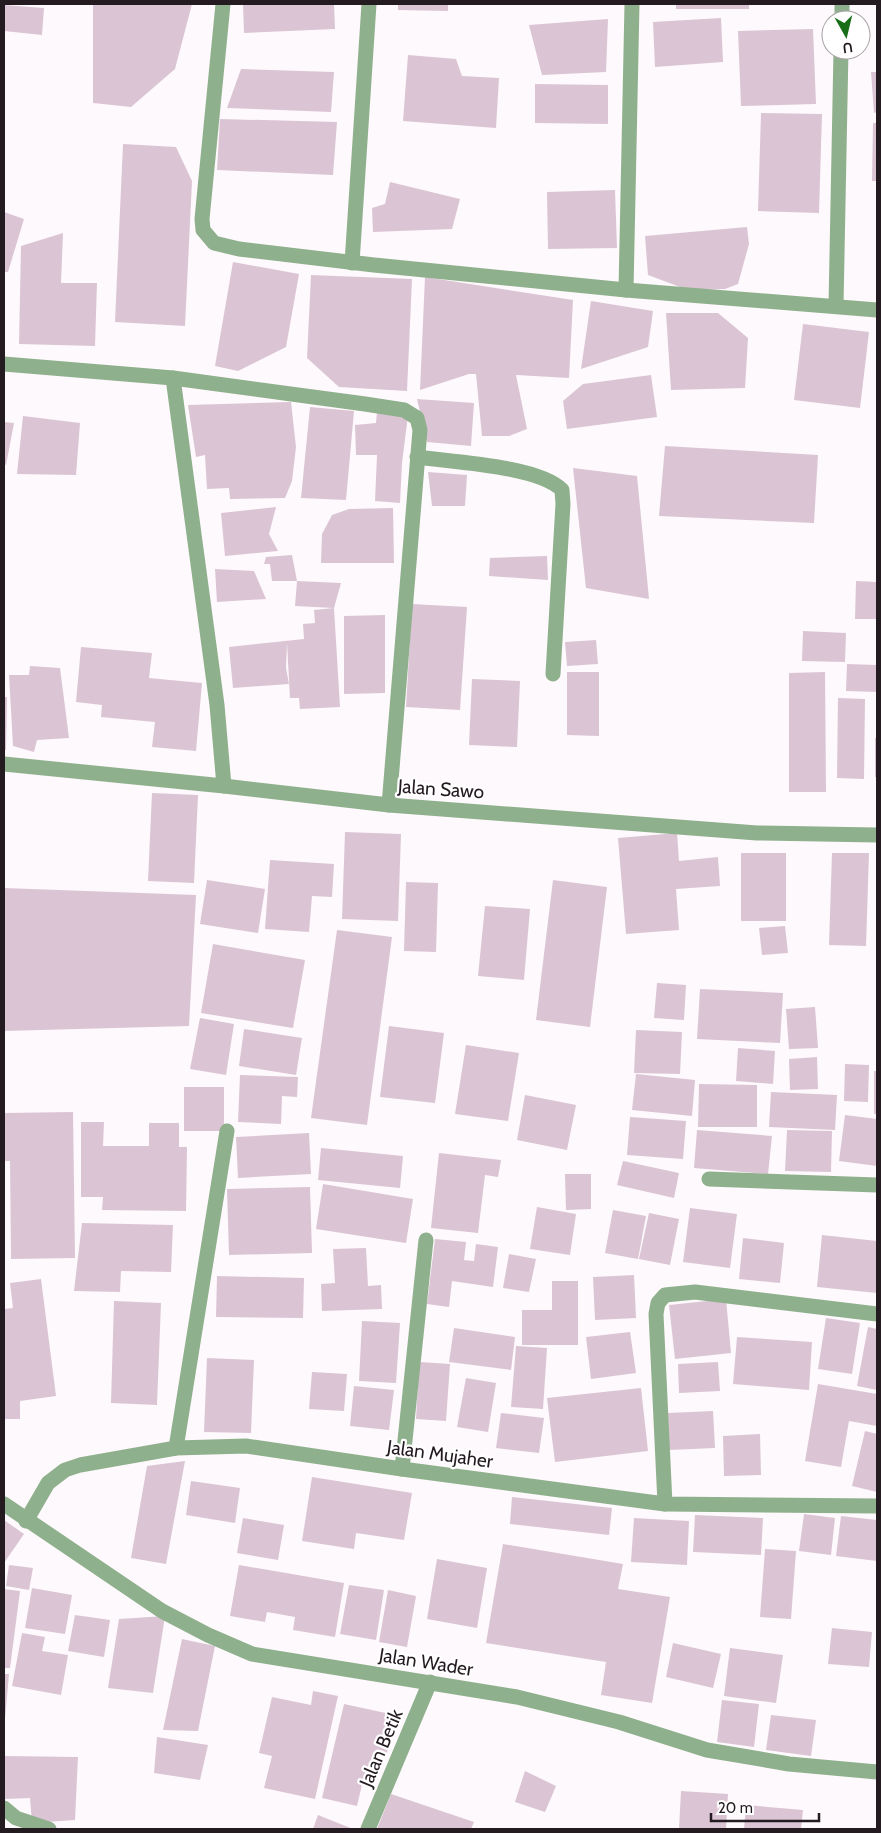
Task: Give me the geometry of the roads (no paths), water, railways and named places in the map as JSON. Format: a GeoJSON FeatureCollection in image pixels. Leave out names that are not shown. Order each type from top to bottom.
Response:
{"type":"FeatureCollection","features":[{"type":"Feature","properties":{"kind":"street"},"geometry":{"type":"LineString","coordinates":[[223,4],[202,219],[203,230],[214,243],[239,249],[352,263],[626,290],[877,310]]}},
{"type":"Feature","properties":{"kind":"street"},"geometry":{"type":"LineString","coordinates":[[352,263],[369,4]]}},
{"type":"Feature","properties":{"kind":"street"},"geometry":{"type":"LineString","coordinates":[[626,290],[632,4]]}},
{"type":"Feature","properties":{"kind":"street"},"geometry":{"type":"LineString","coordinates":[[836,306],[841,60]]}},
{"type":"Feature","properties":{"kind":"street"},"geometry":{"type":"LineString","coordinates":[[4,364],[174,378],[404,410],[417,418],[420,430],[389,805]]}},
{"type":"Feature","properties":{"kind":"street"},"geometry":{"type":"LineString","coordinates":[[174,378],[216,705],[224,786]]}},
{"type":"Feature","properties":{"kind":"street"},"geometry":{"type":"LineString","coordinates":[[417,458],[496,468],[545,478],[562,490],[564,504],[553,674]]}},
{"type":"Feature","properties":{"kind":"street","name":"Jalan Sawo"},"geometry":{"type":"LineString","coordinates":[[4,764],[389,805],[757,834],[877,835]]}},
{"type":"Feature","properties":{"kind":"street"},"geometry":{"type":"LineString","coordinates":[[176,1448],[227,1131]]}},
{"type":"Feature","properties":{"kind":"street"},"geometry":{"type":"LineString","coordinates":[[709,1180],[877,1185]]}},
{"type":"Feature","properties":{"kind":"street"},"geometry":{"type":"LineString","coordinates":[[402,1469],[426,1240]]}},
{"type":"Feature","properties":{"kind":"street"},"geometry":{"type":"LineString","coordinates":[[665,1504],[656,1314],[658,1303],[665,1295],[678,1292],[695,1292],[877,1314]]}},
{"type":"Feature","properties":{"kind":"street","name":"Jalan Mujaher"},"geometry":{"type":"LineString","coordinates":[[26,1520],[48,1483],[65,1470],[80,1465],[176,1448],[246,1446],[665,1504],[877,1506]]}},
{"type":"Feature","properties":{"kind":"street","name":"Jalan Wader"},"geometry":{"type":"LineString","coordinates":[[4,1504],[162,1611],[208,1635],[252,1654],[517,1697],[619,1722],[707,1750],[789,1764],[877,1772]]}},
{"type":"Feature","properties":{"kind":"street","name":"Jalan Betik"},"geometry":{"type":"LineString","coordinates":[[368,1829],[430,1682]]}},
{"type":"Feature","properties":{"kind":"street"},"geometry":{"type":"LineString","coordinates":[[4,1808],[16,1818],[49,1829]]}}]}
